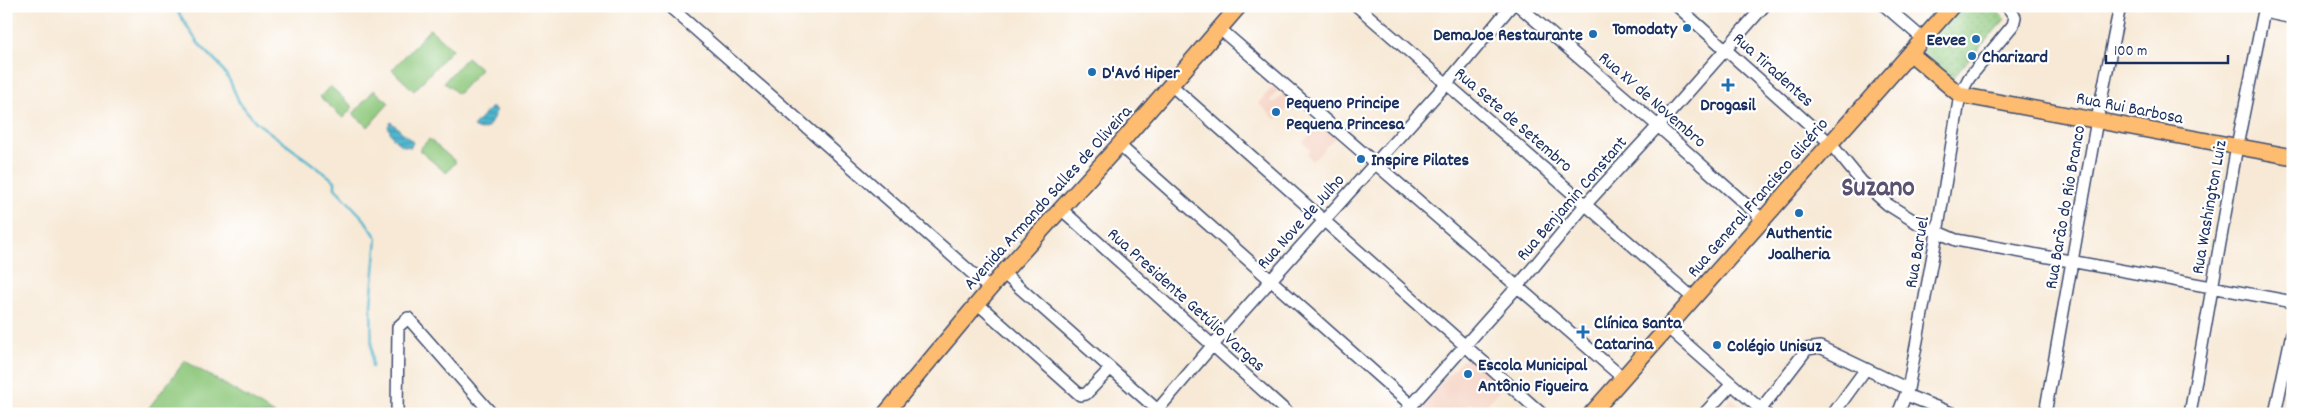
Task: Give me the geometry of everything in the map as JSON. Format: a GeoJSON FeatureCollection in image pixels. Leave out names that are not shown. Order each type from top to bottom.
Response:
{"type":"FeatureCollection","features":[{"type":"Feature","properties":{"kind":"main road","name":"Avenida Armando Salles de Oliveira"},"geometry":{"type":"LineString","coordinates":[[885,414],[1003,273],[1239,6]]}},
{"type":"Feature","properties":{"kind":"main road","name":"Rua General Francisco Glicério"},"geometry":{"type":"LineString","coordinates":[[1591,414],[1952,6]]}},
{"type":"Feature","properties":{"kind":"main road"},"geometry":{"type":"LineString","coordinates":[[1910,53],[1960,95]]}},
{"type":"Feature","properties":{"kind":"main road","name":"Rua Rui Barbosa"},"geometry":{"type":"LineString","coordinates":[[1960,95],[2293,157]]}},
{"type":"Feature","properties":{"kind":"street"},"geometry":{"type":"LineString","coordinates":[[669,6],[990,289]]}},
{"type":"Feature","properties":{"kind":"street","name":"Rua Sete de Setembro"},"geometry":{"type":"LineString","coordinates":[[1357,6],[1693,298]]}},
{"type":"Feature","properties":{"kind":"street","name":"Rua Nove de Julho"},"geometry":{"type":"LineString","coordinates":[[1158,412],[1212,346],[1447,83],[1511,6]]}},
{"type":"Feature","properties":{"kind":"street","name":"Rua XV de Novembro"},"geometry":{"type":"LineString","coordinates":[[1519,6],[1762,219]]}},
{"type":"Feature","properties":{"kind":"street","name":"Rua Tiradentes"},"geometry":{"type":"LineString","coordinates":[[1677,6],[1830,143],[1886,204],[1937,233],[1956,240],[2293,302]]}},
{"type":"Feature","properties":{"kind":"street","name":"Rua Benjamin Constant"},"geometry":{"type":"LineString","coordinates":[[1407,410],[1518,286],[1585,205],[1764,6]]}},
{"type":"Feature","properties":{"kind":"street"},"geometry":{"type":"LineString","coordinates":[[1885,6],[1923,39]]}},
{"type":"Feature","properties":{"kind":"street","name":"Rua Baruel"},"geometry":{"type":"LineString","coordinates":[[1898,414],[1907,392],[1937,233],[1960,95],[1968,78],[2013,25],[2014,17],[2007,6]]}},
{"type":"Feature","properties":{"kind":"street","name":"Rua Barão do Rio Branco"},"geometry":{"type":"LineString","coordinates":[[2045,414],[2097,120],[2120,6]]}},
{"type":"Feature","properties":{"kind":"street"},"geometry":{"type":"LineString","coordinates":[[2264,9],[2293,18]]}},
{"type":"Feature","properties":{"kind":"street","name":"Rua Washington Luiz"},"geometry":{"type":"LineString","coordinates":[[2190,414],[2237,146],[2264,9]]}},
{"type":"Feature","properties":{"kind":"street"},"geometry":{"type":"LineString","coordinates":[[1220,29],[1623,378]]}},
{"type":"Feature","properties":{"kind":"street"},"geometry":{"type":"LineString","coordinates":[[1171,85],[1542,414]]}},
{"type":"Feature","properties":{"kind":"street"},"geometry":{"type":"LineString","coordinates":[[1118,145],[1271,280],[1407,410]]}},
{"type":"Feature","properties":{"kind":"street","name":"Rua Presidente Getúlio Vargas"},"geometry":{"type":"LineString","coordinates":[[1061,209],[1289,414]]}},
{"type":"Feature","properties":{"kind":"street"},"geometry":{"type":"LineString","coordinates":[[1003,273],[1158,412]]}},
{"type":"Feature","properties":{"kind":"street"},"geometry":{"type":"LineString","coordinates":[[977,303],[1080,395],[1086,394],[1110,369]]}},
{"type":"Feature","properties":{"kind":"street"},"geometry":{"type":"LineString","coordinates":[[396,414],[398,327],[408,318],[492,414]]}},
{"type":"Feature","properties":{"kind":"street"},"geometry":{"type":"LineString","coordinates":[[1667,327],[1763,412],[1807,349],[1820,347],[1954,414]]}},
{"type":"Feature","properties":{"kind":"street"},"geometry":{"type":"LineString","coordinates":[[2275,414],[2293,328]]}},
{"type":"Feature","properties":{"kind":"street"},"geometry":{"type":"LineString","coordinates":[[1832,414],[1865,370]]}},
{"type":"Feature","properties":{"kind":"street"},"geometry":{"type":"LineString","coordinates":[[1704,414],[1731,385]]}},
{"type":"Feature","properties":{"kind":"shaded area","name":"Pequeno Principe Pequena Princesa"},"geometry":{"type":"Polygon","coordinates":[[[1273,87],[1278,91],[1270,100],[1274,103],[1283,94],[1293,103],[1276,120],[1258,103],[1273,87]]]}},
{"type":"Feature","properties":{"kind":"shaded area"},"geometry":{"type":"Polygon","coordinates":[[[1322,123],[1336,137],[1312,161],[1307,154],[1310,150],[1303,142],[1322,123]]]}},
{"type":"Feature","properties":{"kind":"shaded area","name":"Escola Municipal Antônio Figueira"},"geometry":{"type":"Polygon","coordinates":[[[1471,359],[1502,388],[1481,411],[1470,403],[1460,414],[1416,412],[1462,360],[1471,359]]]}},
{"type":"Feature","properties":{"kind":"shaded area"},"geometry":{"type":"Polygon","coordinates":[[[1732,398],[1750,414],[1717,414],[1732,398]]]}},
{"type":"Feature","properties":{"kind":"green space"},"geometry":{"type":"Polygon","coordinates":[[[1961,6],[1992,6],[2005,19],[1952,79],[1921,51],[1931,36],[1961,6]]]}},
{"type":"Feature","properties":{"kind":"green space"},"geometry":{"type":"Polygon","coordinates":[[[430,29],[452,49],[414,91],[392,70],[430,29]]]}},
{"type":"Feature","properties":{"kind":"green space"},"geometry":{"type":"Polygon","coordinates":[[[467,57],[481,69],[458,94],[444,82],[467,57]]]}},
{"type":"Feature","properties":{"kind":"green space"},"geometry":{"type":"Polygon","coordinates":[[[330,86],[353,107],[343,118],[320,97],[330,86]]]}},
{"type":"Feature","properties":{"kind":"green space"},"geometry":{"type":"Polygon","coordinates":[[[374,90],[389,103],[368,127],[353,114],[374,90]]]}},
{"type":"Feature","properties":{"kind":"green space"},"geometry":{"type":"Polygon","coordinates":[[[429,139],[456,162],[446,173],[419,150],[429,139]]]}},
{"type":"Feature","properties":{"kind":"green space"},"geometry":{"type":"Polygon","coordinates":[[[185,361],[275,414],[144,414],[185,361]]]}},
{"type":"Feature","properties":{"kind":"water"},"geometry":{"type":"Polygon","coordinates":[[[491,107],[496,110],[488,126],[482,130],[473,127],[491,107]]]}},
{"type":"Feature","properties":{"kind":"water"},"geometry":{"type":"Polygon","coordinates":[[[391,122],[413,142],[411,147],[395,141],[388,126],[391,122]]]}},
{"type":"Feature","properties":{"kind":"waterway"},"geometry":{"type":"LineString","coordinates":[[174,6],[198,43],[219,64],[230,81],[239,102],[256,122],[335,181],[335,188],[364,219],[377,238],[371,304],[372,367]]}},
{"type":"Feature","properties":{"kind":"place","name":"Tomodaty"},"geometry":{"type":"Point","coordinates":[1687,28]}},
{"type":"Feature","properties":{"kind":"place","name":"DemaJoe Restaurante"},"geometry":{"type":"Point","coordinates":[1593,34]}},
{"type":"Feature","properties":{"kind":"place","name":"Eevee"},"geometry":{"type":"Point","coordinates":[1976,39]}},
{"type":"Feature","properties":{"kind":"place","name":"Charizard"},"geometry":{"type":"Point","coordinates":[1972,56]}},
{"type":"Feature","properties":{"kind":"place","name":"D'Avó Hiper"},"geometry":{"type":"Point","coordinates":[1092,72]}},
{"type":"Feature","properties":{"kind":"place","name":"Drogasil"},"geometry":{"type":"Point","coordinates":[1728,85]}},
{"type":"Feature","properties":{"kind":"place","name":"Pequeno Principe Pequena Princesa"},"geometry":{"type":"Point","coordinates":[1276,112]}},
{"type":"Feature","properties":{"kind":"place","name":"Inspire Pilates"},"geometry":{"type":"Point","coordinates":[1361,159]}},
{"type":"Feature","properties":{"kind":"place","name":"Authentic Joalheria"},"geometry":{"type":"Point","coordinates":[1799,213]}},
{"type":"Feature","properties":{"kind":"place","name":"Clínica Santa Catarina"},"geometry":{"type":"Point","coordinates":[1583,332]}},
{"type":"Feature","properties":{"kind":"place","name":"Colégio Unisuz"},"geometry":{"type":"Point","coordinates":[1717,345]}},
{"type":"Feature","properties":{"kind":"place","name":"Escola Municipal Antônio Figueira"},"geometry":{"type":"Point","coordinates":[1468,374]}},
{"type":"Feature","properties":{"kind":"district","name":"Suzano"},"geometry":{"type":"Point","coordinates":[1878,185]}}]}
